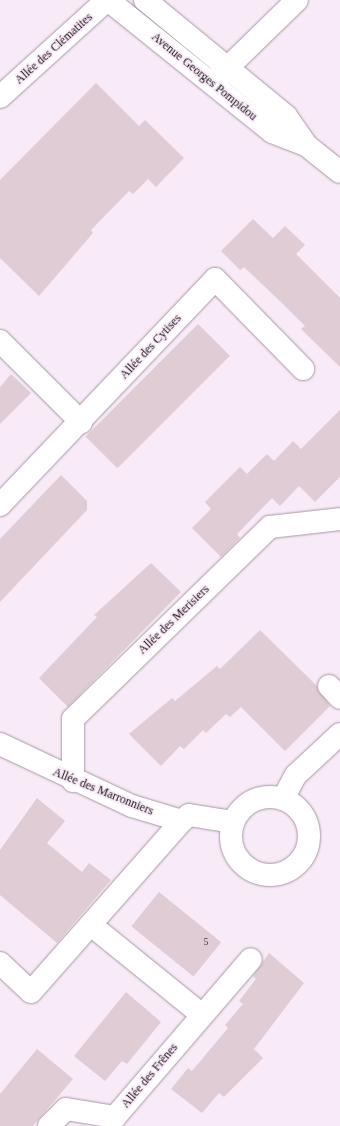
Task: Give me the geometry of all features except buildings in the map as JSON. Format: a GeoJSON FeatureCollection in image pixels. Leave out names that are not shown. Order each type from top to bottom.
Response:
{"type":"FeatureCollection","features":[{"type":"Feature","properties":{"kind":"street","name":"Avenue Georges Pompidou"},"geometry":{"type":"LineString","coordinates":[[108,0],[219,76],[286,116],[306,145],[340,172]]}},
{"type":"Feature","properties":{"kind":"street","name":"Allée des Clématites"},"geometry":{"type":"LineString","coordinates":[[0,97],[108,0]]}},
{"type":"Feature","properties":{"kind":"street","name":"Avenue Georges Pompidou"},"geometry":{"type":"LineString","coordinates":[[145,0],[219,76]]}},
{"type":"Feature","properties":{"kind":"street"},"geometry":{"type":"LineString","coordinates":[[219,76],[297,0]]}},
{"type":"Feature","properties":{"kind":"street","name":"Allée des Cytises"},"geometry":{"type":"LineString","coordinates":[[0,505],[81,422],[215,279],[303,369]]}},
{"type":"Feature","properties":{"kind":"street"},"geometry":{"type":"LineString","coordinates":[[0,341],[81,422]]}},
{"type":"Feature","properties":{"kind":"street","name":"Allée des Merisiers"},"geometry":{"type":"LineString","coordinates":[[73,781],[73,719],[270,527],[340,519]]}},
{"type":"Feature","properties":{"kind":"street"},"geometry":{"type":"LineString","coordinates":[[283,799],[296,775],[340,734]]}},
{"type":"Feature","properties":{"kind":"street","name":"Allée des Marronniers"},"geometry":{"type":"LineString","coordinates":[[0,744],[73,781],[132,806],[182,822]]}},
{"type":"Feature","properties":{"kind":"street"},"geometry":{"type":"LineString","coordinates":[[256,799],[283,799],[301,812],[310,833],[308,846],[299,862],[288,871],[266,875],[242,863],[231,838],[233,822],[240,810],[256,799]]}},
{"type":"Feature","properties":{"kind":"street"},"geometry":{"type":"LineString","coordinates":[[0,963],[31,992],[182,822],[189,816],[233,822]]}},
{"type":"Feature","properties":{"kind":"street"},"geometry":{"type":"LineString","coordinates":[[90,925],[201,1014]]}},
{"type":"Feature","properties":{"kind":"street","name":"Allée des Frênes"},"geometry":{"type":"LineString","coordinates":[[49,1126],[66,1109],[115,1117],[201,1014],[251,959]]}}]}
